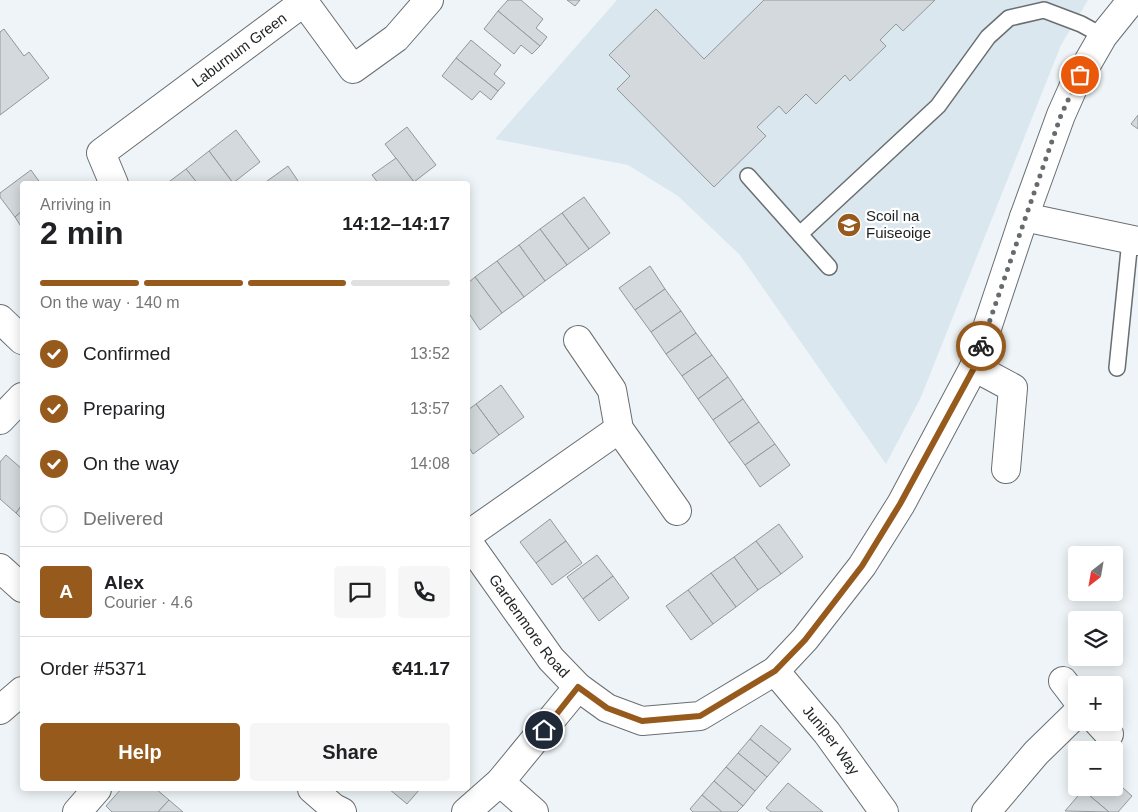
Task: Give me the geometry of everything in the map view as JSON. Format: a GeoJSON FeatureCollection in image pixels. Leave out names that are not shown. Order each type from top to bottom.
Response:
{"type":"FeatureCollection","features":[{"type":"Feature","properties":{"kind":"street","name":"Laburnum Green"},"geometry":{"type":"LineString","coordinates":[[113,181],[101,153],[304,2],[354,69],[396,38],[429,0]]}},
{"type":"Feature","properties":{"kind":"street","name":"Gardenmore Road"},"geometry":{"type":"LineString","coordinates":[[470,545],[551,659],[578,687],[607,708],[642,721],[700,716],[775,671],[805,640],[862,566],[900,504],[974,368],[1024,217],[1061,115],[1073,88],[1102,36],[1132,0]]}},
{"type":"Feature","properties":{"kind":"street"},"geometry":{"type":"LineString","coordinates":[[1024,217],[1134,241]]}},
{"type":"Feature","properties":{"kind":"street"},"geometry":{"type":"LineString","coordinates":[[0,319],[20,338]]}},
{"type":"Feature","properties":{"kind":"street"},"geometry":{"type":"LineString","coordinates":[[578,340],[612,390],[619,430],[676,511]]}},
{"type":"Feature","properties":{"kind":"street"},"geometry":{"type":"LineString","coordinates":[[974,368],[1013,388],[1006,469]]}},
{"type":"Feature","properties":{"kind":"street"},"geometry":{"type":"LineString","coordinates":[[0,420],[20,399]]}},
{"type":"Feature","properties":{"kind":"street"},"geometry":{"type":"LineString","coordinates":[[470,535],[619,430]]}},
{"type":"Feature","properties":{"kind":"street"},"geometry":{"type":"LineString","coordinates":[[0,568],[20,586]]}},
{"type":"Feature","properties":{"kind":"street","name":"Juniper Way"},"geometry":{"type":"LineString","coordinates":[[775,671],[827,733],[884,812]]}},
{"type":"Feature","properties":{"kind":"street"},"geometry":{"type":"LineString","coordinates":[[466,812],[500,782],[578,687]]}},
{"type":"Feature","properties":{"kind":"street"},"geometry":{"type":"LineString","coordinates":[[0,710],[20,693]]}},
{"type":"Feature","properties":{"kind":"street"},"geometry":{"type":"LineString","coordinates":[[986,812],[1036,753],[1068,722]]}},
{"type":"Feature","properties":{"kind":"street"},"geometry":{"type":"LineString","coordinates":[[500,782],[534,812]]}},
{"type":"Feature","properties":{"kind":"street"},"geometry":{"type":"LineString","coordinates":[[77,812],[95,791]]}},
{"type":"Feature","properties":{"kind":"street"},"geometry":{"type":"LineString","coordinates":[[314,791],[334,808],[342,812]]}},
{"type":"Feature","properties":{"kind":"lane"},"geometry":{"type":"LineString","coordinates":[[800,234],[938,106],[988,38],[1009,18],[1044,10],[1081,24],[1102,36]]}},
{"type":"Feature","properties":{"kind":"lane"},"geometry":{"type":"LineString","coordinates":[[748,176],[829,267]]}},
{"type":"Feature","properties":{"kind":"lane"},"geometry":{"type":"LineString","coordinates":[[1117,368],[1134,241]]}},
{"type":"Feature","properties":{"kind":"shaded area","name":"Scoil na Fuiseoige"},"geometry":{"type":"Polygon","coordinates":[[[617,0],[1088,0],[1061,45],[921,397],[886,464],[740,255],[678,196],[628,165],[495,139],[617,0]]]}},
{"type":"Feature","properties":{"kind":"building"},"geometry":{"type":"Polygon","coordinates":[[[508,0],[521,0],[543,19],[536,28],[547,37],[540,46],[498,11],[508,0]]]}},
{"type":"Feature","properties":{"kind":"building"},"geometry":{"type":"Polygon","coordinates":[[[567,0],[580,0],[575,6],[567,0]]]}},
{"type":"Feature","properties":{"kind":"building"},"geometry":{"type":"Polygon","coordinates":[[[764,0],[935,0],[903,31],[896,24],[880,40],[886,46],[850,81],[845,75],[816,104],[806,94],[786,114],[779,106],[757,127],[766,136],[714,187],[617,89],[630,76],[609,55],[656,9],[704,59],[764,0]]]}},
{"type":"Feature","properties":{"kind":"building"},"geometry":{"type":"Polygon","coordinates":[[[498,11],[540,46],[532,54],[521,45],[514,54],[484,29],[498,11]]]}},
{"type":"Feature","properties":{"kind":"building"},"geometry":{"type":"Polygon","coordinates":[[[4,29],[24,56],[29,52],[49,78],[0,115],[0,32],[4,29]]]}},
{"type":"Feature","properties":{"kind":"building"},"geometry":{"type":"Polygon","coordinates":[[[471,40],[501,65],[494,74],[505,83],[498,91],[456,58],[471,40]]]}},
{"type":"Feature","properties":{"kind":"building"},"geometry":{"type":"Polygon","coordinates":[[[456,58],[498,91],[491,100],[480,91],[472,100],[442,76],[456,58]]]}},
{"type":"Feature","properties":{"kind":"building"},"geometry":{"type":"Polygon","coordinates":[[[1138,115],[1138,129],[1131,124],[1138,115]]]}},
{"type":"Feature","properties":{"kind":"building"},"geometry":{"type":"Polygon","coordinates":[[[407,127],[436,165],[413,181],[385,144],[407,127]]]}},
{"type":"Feature","properties":{"kind":"building"},"geometry":{"type":"Polygon","coordinates":[[[236,130],[260,162],[236,181],[232,181],[209,151],[236,130]]]}},
{"type":"Feature","properties":{"kind":"building"},"geometry":{"type":"Polygon","coordinates":[[[209,151],[232,181],[196,181],[186,169],[209,151]]]}},
{"type":"Feature","properties":{"kind":"building"},"geometry":{"type":"Polygon","coordinates":[[[396,158],[414,181],[377,181],[372,175],[396,158]]]}},
{"type":"Feature","properties":{"kind":"building"},"geometry":{"type":"Polygon","coordinates":[[[288,166],[298,181],[267,181],[288,166]]]}},
{"type":"Feature","properties":{"kind":"building"},"geometry":{"type":"Polygon","coordinates":[[[186,169],[196,181],[170,181],[186,169]]]}},
{"type":"Feature","properties":{"kind":"building"},"geometry":{"type":"Polygon","coordinates":[[[31,170],[39,181],[20,181],[20,213],[15,217],[0,197],[0,193],[31,170]]]}},
{"type":"Feature","properties":{"kind":"building"},"geometry":{"type":"Polygon","coordinates":[[[584,197],[610,233],[589,249],[562,213],[584,197]]]}},
{"type":"Feature","properties":{"kind":"building"},"geometry":{"type":"Polygon","coordinates":[[[20,213],[20,225],[15,217],[20,213]]]}},
{"type":"Feature","properties":{"kind":"building"},"geometry":{"type":"Polygon","coordinates":[[[562,213],[589,249],[567,265],[540,229],[562,213]]]}},
{"type":"Feature","properties":{"kind":"building"},"geometry":{"type":"Polygon","coordinates":[[[540,229],[567,265],[545,281],[519,245],[540,229]]]}},
{"type":"Feature","properties":{"kind":"building"},"geometry":{"type":"Polygon","coordinates":[[[519,245],[545,281],[524,297],[497,261],[519,245]]]}},
{"type":"Feature","properties":{"kind":"building"},"geometry":{"type":"Polygon","coordinates":[[[497,261],[524,297],[502,313],[475,277],[497,261]]]}},
{"type":"Feature","properties":{"kind":"building"},"geometry":{"type":"Polygon","coordinates":[[[650,266],[665,289],[635,310],[619,288],[650,266]]]}},
{"type":"Feature","properties":{"kind":"building"},"geometry":{"type":"Polygon","coordinates":[[[475,277],[502,313],[480,330],[470,315],[470,281],[475,277]]]}},
{"type":"Feature","properties":{"kind":"building"},"geometry":{"type":"Polygon","coordinates":[[[665,289],[681,311],[651,332],[635,310],[665,289]]]}},
{"type":"Feature","properties":{"kind":"building"},"geometry":{"type":"Polygon","coordinates":[[[681,311],[696,333],[666,354],[651,332],[681,311]]]}},
{"type":"Feature","properties":{"kind":"building"},"geometry":{"type":"Polygon","coordinates":[[[696,333],[712,355],[682,376],[666,354],[696,333]]]}},
{"type":"Feature","properties":{"kind":"building"},"geometry":{"type":"Polygon","coordinates":[[[712,355],[728,377],[698,399],[682,376],[712,355]]]}},
{"type":"Feature","properties":{"kind":"building"},"geometry":{"type":"Polygon","coordinates":[[[728,377],[743,399],[713,420],[698,399],[728,377]]]}},
{"type":"Feature","properties":{"kind":"building"},"geometry":{"type":"Polygon","coordinates":[[[501,385],[524,417],[499,435],[476,404],[501,385]]]}},
{"type":"Feature","properties":{"kind":"building"},"geometry":{"type":"Polygon","coordinates":[[[743,399],[759,422],[729,443],[713,420],[743,399]]]}},
{"type":"Feature","properties":{"kind":"building"},"geometry":{"type":"Polygon","coordinates":[[[476,404],[499,435],[473,454],[470,449],[470,408],[476,404]]]}},
{"type":"Feature","properties":{"kind":"building"},"geometry":{"type":"Polygon","coordinates":[[[759,422],[775,444],[745,465],[729,443],[759,422]]]}},
{"type":"Feature","properties":{"kind":"building"},"geometry":{"type":"Polygon","coordinates":[[[775,444],[790,465],[760,487],[745,465],[775,444]]]}},
{"type":"Feature","properties":{"kind":"building"},"geometry":{"type":"Polygon","coordinates":[[[6,455],[20,467],[20,508],[16,513],[0,499],[0,462],[6,455]]]}},
{"type":"Feature","properties":{"kind":"building"},"geometry":{"type":"Polygon","coordinates":[[[20,508],[20,517],[16,513],[20,508]]]}},
{"type":"Feature","properties":{"kind":"building"},"geometry":{"type":"Polygon","coordinates":[[[550,519],[566,541],[536,563],[520,542],[550,519]]]}},
{"type":"Feature","properties":{"kind":"building"},"geometry":{"type":"Polygon","coordinates":[[[779,524],[803,557],[781,574],[756,541],[779,524]]]}},
{"type":"Feature","properties":{"kind":"building"},"geometry":{"type":"Polygon","coordinates":[[[566,541],[582,563],[552,585],[536,563],[566,541]]]}},
{"type":"Feature","properties":{"kind":"building"},"geometry":{"type":"Polygon","coordinates":[[[756,541],[781,574],[758,590],[734,557],[756,541]]]}},
{"type":"Feature","properties":{"kind":"building"},"geometry":{"type":"Polygon","coordinates":[[[597,555],[613,576],[583,599],[567,577],[597,555]]]}},
{"type":"Feature","properties":{"kind":"building"},"geometry":{"type":"Polygon","coordinates":[[[734,557],[758,590],[736,607],[711,573],[734,557]]]}},
{"type":"Feature","properties":{"kind":"building"},"geometry":{"type":"Polygon","coordinates":[[[711,573],[736,607],[713,624],[688,590],[711,573]]]}},
{"type":"Feature","properties":{"kind":"building"},"geometry":{"type":"Polygon","coordinates":[[[613,576],[629,598],[599,621],[583,599],[613,576]]]}},
{"type":"Feature","properties":{"kind":"building"},"geometry":{"type":"Polygon","coordinates":[[[688,590],[713,624],[691,640],[666,606],[688,590]]]}},
{"type":"Feature","properties":{"kind":"building"},"geometry":{"type":"Polygon","coordinates":[[[761,725],[791,749],[779,763],[750,739],[761,725]]]}},
{"type":"Feature","properties":{"kind":"building"},"geometry":{"type":"Polygon","coordinates":[[[750,739],[779,763],[767,777],[738,753],[750,739]]]}},
{"type":"Feature","properties":{"kind":"building"},"geometry":{"type":"Polygon","coordinates":[[[738,753],[767,777],[755,791],[726,767],[738,753]]]}},
{"type":"Feature","properties":{"kind":"building"},"geometry":{"type":"Polygon","coordinates":[[[726,767],[755,791],[743,806],[714,781],[726,767]]]}},
{"type":"Feature","properties":{"kind":"building"},"geometry":{"type":"Polygon","coordinates":[[[714,781],[743,806],[737,812],[722,812],[702,795],[714,781]]]}},
{"type":"Feature","properties":{"kind":"building"},"geometry":{"type":"Polygon","coordinates":[[[788,783],[823,812],[771,812],[766,808],[788,783]]]}},
{"type":"Feature","properties":{"kind":"building"},"geometry":{"type":"Polygon","coordinates":[[[1123,788],[1132,796],[1118,812],[1109,812],[1090,796],[1123,796],[1123,788]]]}},
{"type":"Feature","properties":{"kind":"building"},"geometry":{"type":"Polygon","coordinates":[[[119,791],[158,791],[169,800],[158,812],[112,812],[106,806],[119,791]]]}},
{"type":"Feature","properties":{"kind":"building"},"geometry":{"type":"Polygon","coordinates":[[[391,791],[418,791],[407,804],[391,791]]]}},
{"type":"Feature","properties":{"kind":"building"},"geometry":{"type":"Polygon","coordinates":[[[702,795],[722,812],[693,812],[690,809],[702,795]]]}},
{"type":"Feature","properties":{"kind":"building"},"geometry":{"type":"Polygon","coordinates":[[[1078,796],[1090,796],[1109,812],[1065,811],[1078,796]]]}},
{"type":"Feature","properties":{"kind":"building"},"geometry":{"type":"Polygon","coordinates":[[[169,800],[183,812],[158,812],[169,800]]]}},
{"type":"Feature","properties":{"kind":"way so far"},"geometry":{"type":"LineString","coordinates":[[981,346],[1024,217],[1061,115],[1080,75]]}},
{"type":"Feature","properties":{"kind":"place","name":"Scoil na Fuiseoige"},"geometry":{"type":"Point","coordinates":[849,225]}},
{"type":"Feature","properties":{"kind":"route"},"geometry":{"type":"LineString","coordinates":[[544,730],[578,687],[607,708],[642,721],[700,716],[775,671],[805,640],[862,566],[900,504],[974,368],[981,346]]}}]}
